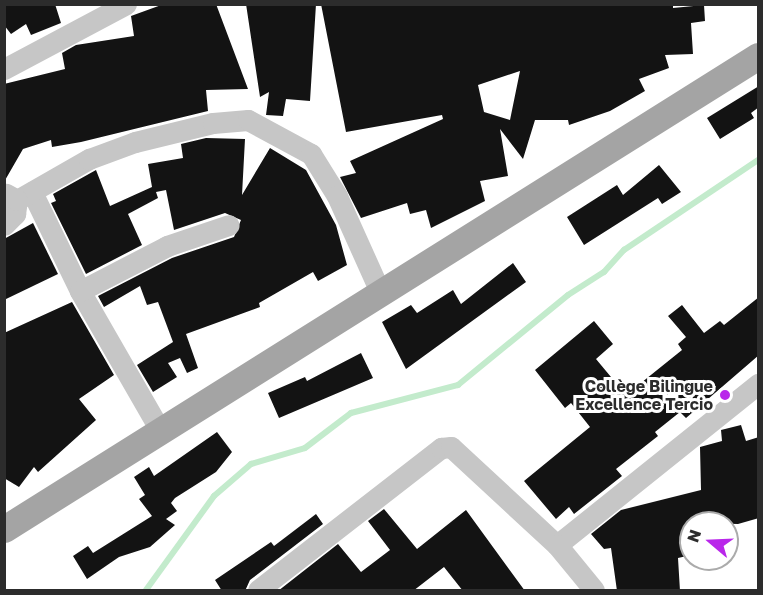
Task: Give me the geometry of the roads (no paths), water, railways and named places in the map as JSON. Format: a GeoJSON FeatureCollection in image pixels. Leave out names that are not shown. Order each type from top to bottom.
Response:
{"type":"FeatureCollection","features":[{"type":"Feature","properties":{"kind":"main road"},"geometry":{"type":"LineString","coordinates":[[11,519],[161,432],[759,56]]}},
{"type":"Feature","properties":{"kind":"street"},"geometry":{"type":"LineString","coordinates":[[4,69],[126,4]]}},
{"type":"Feature","properties":{"kind":"street"},"geometry":{"type":"LineString","coordinates":[[18,195],[89,159],[135,142],[213,123],[248,120],[311,154],[337,196],[381,294]]}},
{"type":"Feature","properties":{"kind":"street"},"geometry":{"type":"LineString","coordinates":[[4,225],[15,214],[18,195]]}},
{"type":"Feature","properties":{"kind":"street"},"geometry":{"type":"LineString","coordinates":[[18,195],[80,291],[161,432]]}},
{"type":"Feature","properties":{"kind":"street"},"geometry":{"type":"LineString","coordinates":[[80,291],[188,236],[229,225]]}},
{"type":"Feature","properties":{"kind":"street"},"geometry":{"type":"LineString","coordinates":[[557,545],[759,384]]}},
{"type":"Feature","properties":{"kind":"street"},"geometry":{"type":"LineString","coordinates":[[258,591],[441,448],[460,452],[557,545],[594,591]]}},
{"type":"Feature","properties":{"kind":"waterway"},"geometry":{"type":"LineString","coordinates":[[146,590],[214,496],[251,464],[305,448],[351,413],[458,385],[568,295],[604,272],[624,250],[758,160]]}},
{"type":"Feature","properties":{"kind":"place","name":"Collège Bilingue Excellence Tercio"},"geometry":{"type":"Point","coordinates":[725,395]}}]}
